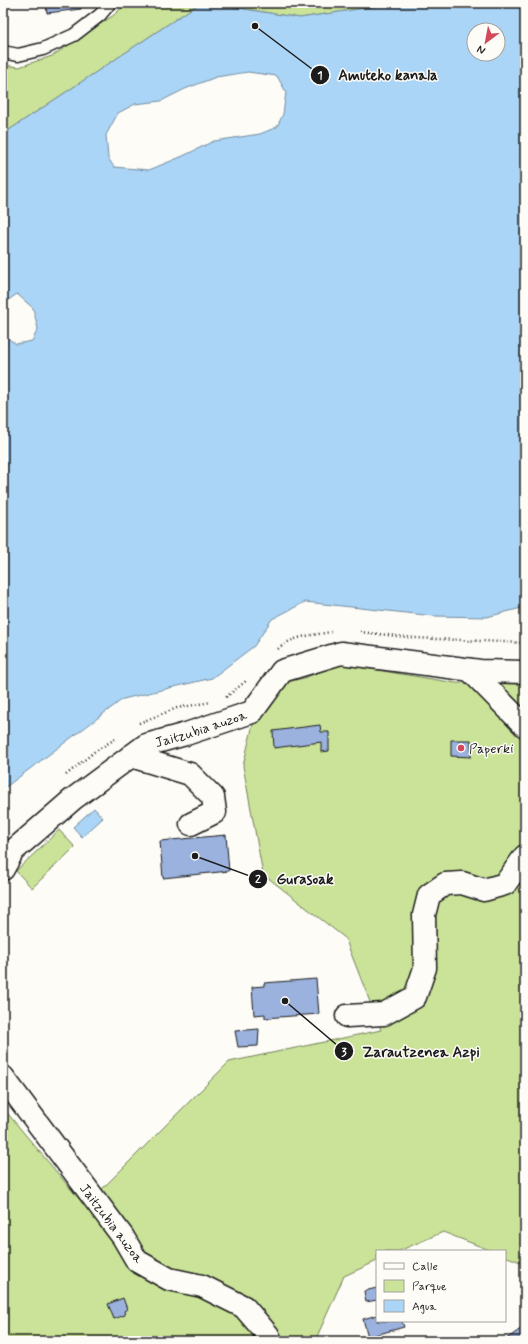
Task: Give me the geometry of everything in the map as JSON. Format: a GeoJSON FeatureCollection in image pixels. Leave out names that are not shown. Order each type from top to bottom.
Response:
{"type":"FeatureCollection","features":[{"type":"Feature","properties":{"kind":"street","name":"Jaitzubia auzoa"},"geometry":{"type":"LineString","coordinates":[[3,869],[13,851],[73,799],[146,745],[186,734],[252,712],[282,671],[341,653],[470,670],[525,672]]}},
{"type":"Feature","properties":{"kind":"street"},"geometry":{"type":"LineString","coordinates":[[470,670],[525,726]]}},
{"type":"Feature","properties":{"kind":"street"},"geometry":{"type":"LineString","coordinates":[[131,756],[190,774],[214,797],[215,812],[191,824]]}},
{"type":"Feature","properties":{"kind":"street"},"geometry":{"type":"LineString","coordinates":[[347,1016],[384,1014],[415,997],[425,968],[426,943],[424,915],[429,895],[445,884],[462,883],[484,890],[515,886],[525,856]]}},
{"type":"Feature","properties":{"kind":"street","name":"Jaitzubia auzoa"},"geometry":{"type":"LineString","coordinates":[[3,1077],[123,1237],[137,1261],[169,1279],[202,1286],[244,1307],[268,1335],[271,1341]]}},
{"type":"Feature","properties":{"kind":"lane"},"geometry":{"type":"LineString","coordinates":[[3,52],[18,55],[43,49],[74,35],[100,15],[110,3]]}},
{"type":"Feature","properties":{"kind":"green space"},"geometry":{"type":"Polygon","coordinates":[[[129,3],[200,3],[3,134],[3,65],[19,67],[52,56],[114,15],[129,3]]]}},
{"type":"Feature","properties":{"kind":"green space"},"geometry":{"type":"Polygon","coordinates":[[[208,3],[397,3],[300,18],[208,3]]]}},
{"type":"Feature","properties":{"kind":"green space"},"geometry":{"type":"Polygon","coordinates":[[[340,664],[456,683],[525,684],[525,1264],[506,1256],[506,1250],[489,1250],[443,1232],[401,1250],[376,1250],[376,1261],[344,1276],[315,1341],[3,1341],[3,1108],[85,1206],[229,1062],[381,1030],[345,938],[263,874],[243,766],[254,720],[283,683],[304,678],[340,664]]]}},
{"type":"Feature","properties":{"kind":"green space"},"geometry":{"type":"Polygon","coordinates":[[[59,830],[75,847],[32,888],[16,871],[59,830]]]}},
{"type":"Feature","properties":{"kind":"water"},"geometry":{"type":"Polygon","coordinates":[[[200,3],[300,18],[397,3],[525,3],[525,607],[487,617],[434,616],[305,602],[272,619],[254,646],[212,678],[123,699],[3,789],[3,335],[16,344],[32,341],[38,329],[33,308],[17,294],[7,301],[3,307],[3,281],[6,259],[3,253],[3,134],[200,3]],[[248,72],[216,77],[185,89],[161,101],[135,104],[118,113],[106,135],[108,158],[114,167],[149,170],[214,141],[260,134],[277,127],[283,114],[286,92],[277,76],[248,72]]]}},
{"type":"Feature","properties":{"kind":"water"},"geometry":{"type":"Polygon","coordinates":[[[94,808],[103,818],[82,837],[73,827],[94,808]]]}},
{"type":"Feature","properties":{"kind":"building"},"geometry":{"type":"Polygon","coordinates":[[[46,3],[80,3],[81,9],[47,13],[46,3]]]}},
{"type":"Feature","properties":{"kind":"building"},"geometry":{"type":"Polygon","coordinates":[[[320,725],[321,732],[329,732],[329,751],[321,752],[321,742],[274,748],[273,731],[320,725]]]}},
{"type":"Feature","properties":{"kind":"building","name":"Paperki"},"geometry":{"type":"Polygon","coordinates":[[[451,740],[471,740],[471,757],[451,756],[451,740]]]}},
{"type":"Feature","properties":{"kind":"building"},"geometry":{"type":"Polygon","coordinates":[[[226,835],[229,871],[163,878],[160,841],[226,835]]]}},
{"type":"Feature","properties":{"kind":"building"},"geometry":{"type":"Polygon","coordinates":[[[316,979],[319,1014],[265,1018],[265,1014],[254,1015],[252,987],[264,986],[264,983],[316,979]]]}},
{"type":"Feature","properties":{"kind":"building"},"geometry":{"type":"Polygon","coordinates":[[[259,1029],[258,1046],[238,1047],[235,1031],[259,1029]]]}},
{"type":"Feature","properties":{"kind":"building"},"geometry":{"type":"Polygon","coordinates":[[[376,1288],[376,1300],[366,1302],[364,1291],[376,1288]]]}},
{"type":"Feature","properties":{"kind":"building"},"geometry":{"type":"Polygon","coordinates":[[[123,1298],[127,1309],[124,1311],[125,1315],[114,1319],[108,1304],[123,1298]]]}},
{"type":"Feature","properties":{"kind":"building"},"geometry":{"type":"Polygon","coordinates":[[[376,1315],[376,1322],[402,1322],[404,1327],[368,1337],[363,1319],[376,1315]]]}},
{"type":"Feature","properties":{"kind":"building"},"geometry":{"type":"Polygon","coordinates":[[[525,1326],[525,1341],[499,1341],[503,1338],[505,1340],[525,1326]]]}},
{"type":"Feature","properties":{"kind":"place","name":"Amuteko kanala"},"geometry":{"type":"Point","coordinates":[255,26]}},
{"type":"Feature","properties":{"kind":"place","name":"Paperki"},"geometry":{"type":"Point","coordinates":[461,748]}},
{"type":"Feature","properties":{"kind":"place","name":"Gurasoak"},"geometry":{"type":"Point","coordinates":[195,856]}},
{"type":"Feature","properties":{"kind":"place","name":"Zarautzenea Azpi"},"geometry":{"type":"Point","coordinates":[285,1001]}}]}
